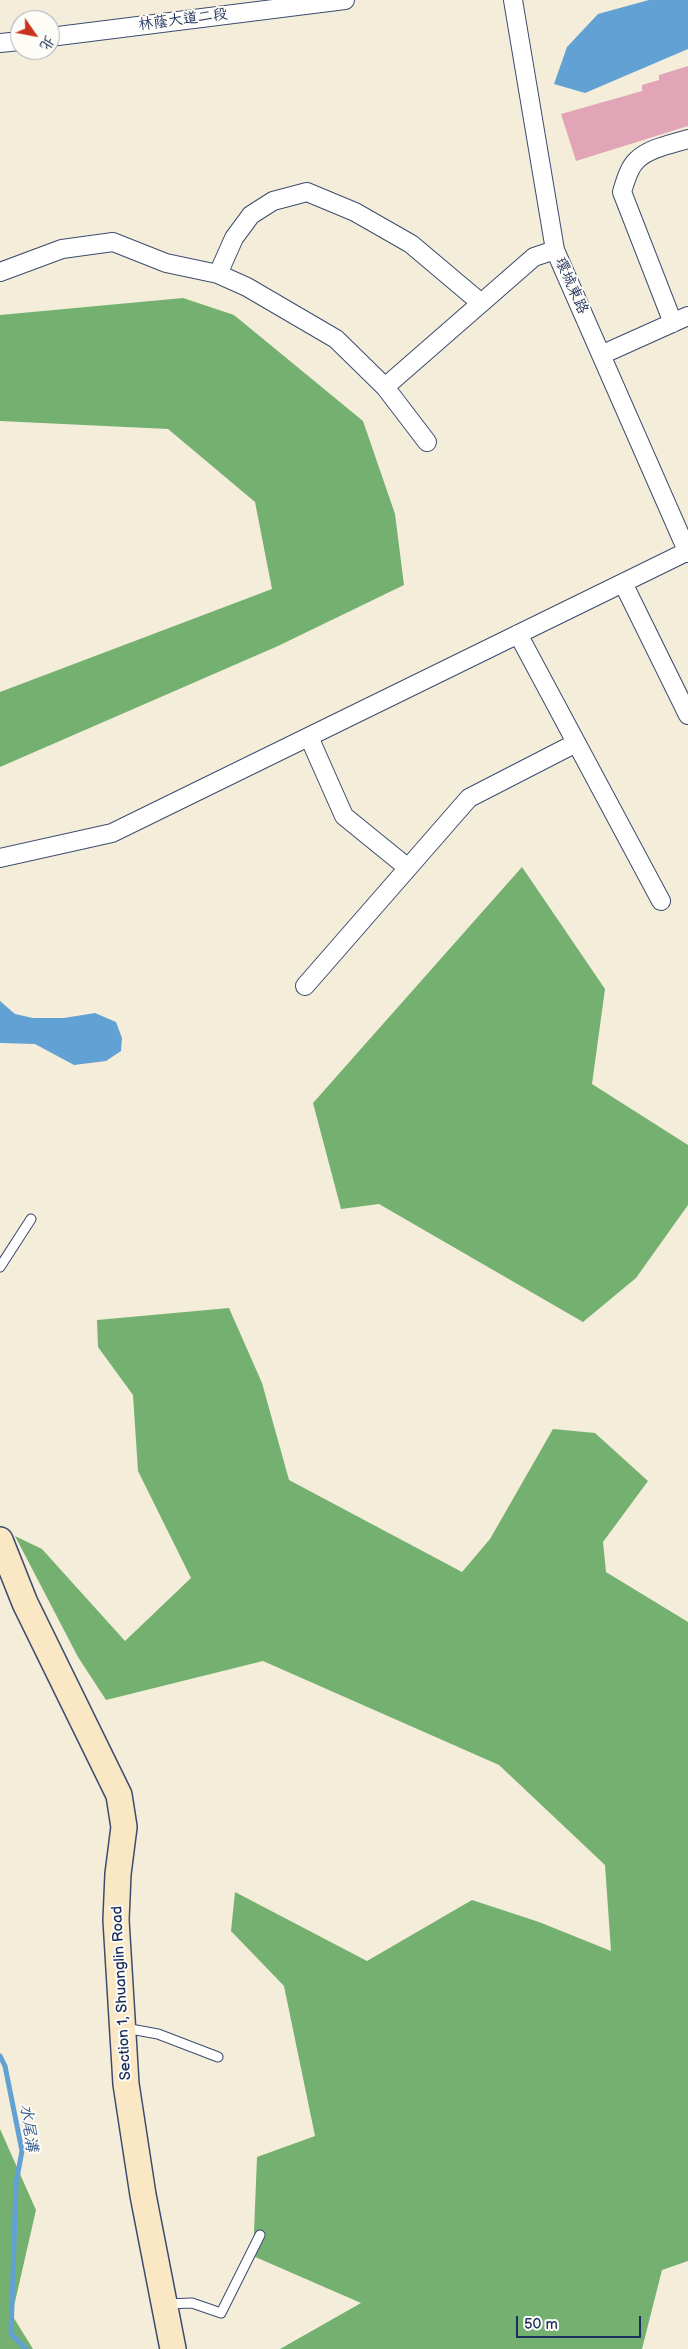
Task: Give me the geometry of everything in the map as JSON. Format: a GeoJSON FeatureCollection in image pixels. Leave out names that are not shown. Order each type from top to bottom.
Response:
{"type":"FeatureCollection","features":[{"type":"Feature","properties":{"kind":"street","name":"林蔭大道二段"},"geometry":{"type":"LineString","coordinates":[[60,36],[345,0]]}},
{"type":"Feature","properties":{"kind":"street","name":"環城東路"},"geometry":{"type":"LineString","coordinates":[[513,0],[555,250],[688,552]]}},
{"type":"Feature","properties":{"kind":"street"},"geometry":{"type":"LineString","coordinates":[[601,355],[681,319],[622,192],[636,160],[660,148],[688,140]]}},
{"type":"Feature","properties":{"kind":"street"},"geometry":{"type":"LineString","coordinates":[[218,274],[234,238],[251,215],[273,200],[307,192],[355,212],[411,244],[482,303]]}},
{"type":"Feature","properties":{"kind":"street"},"geometry":{"type":"LineString","coordinates":[[0,272],[62,250],[113,242],[166,263],[218,274],[247,287],[336,339],[385,387],[427,442]]}},
{"type":"Feature","properties":{"kind":"street"},"geometry":{"type":"LineString","coordinates":[[385,387],[534,257],[555,250]]}},
{"type":"Feature","properties":{"kind":"street"},"geometry":{"type":"LineString","coordinates":[[0,858],[112,833],[688,552]]}},
{"type":"Feature","properties":{"kind":"street"},"geometry":{"type":"LineString","coordinates":[[623,583],[688,715]]}},
{"type":"Feature","properties":{"kind":"street"},"geometry":{"type":"LineString","coordinates":[[518,634],[661,901]]}},
{"type":"Feature","properties":{"kind":"street"},"geometry":{"type":"LineString","coordinates":[[309,737],[344,816],[408,868]]}},
{"type":"Feature","properties":{"kind":"street"},"geometry":{"type":"LineString","coordinates":[[305,986],[470,798],[576,743]]}},
{"type":"Feature","properties":{"kind":"street","name":"Section 1, Shuanglin Road"},"geometry":{"type":"LineString","coordinates":[[0,1540],[25,1602],[119,1796],[124,1827],[118,1874],[116,1920],[126,2084],[142,2195],[174,2349]]}},
{"type":"Feature","properties":{"kind":"lane"},"geometry":{"type":"LineString","coordinates":[[0,1267],[31,1219]]}},
{"type":"Feature","properties":{"kind":"lane"},"geometry":{"type":"LineString","coordinates":[[122,2028],[158,2034],[218,2057]]}},
{"type":"Feature","properties":{"kind":"lane"},"geometry":{"type":"LineString","coordinates":[[164,2304],[192,2303],[221,2313],[260,2235]]}},
{"type":"Feature","properties":{"kind":"green space"},"geometry":{"type":"Polygon","coordinates":[[[183,298],[234,315],[363,421],[395,514],[404,585],[278,646],[0,767],[0,692],[272,589],[255,502],[168,429],[0,421],[0,315],[183,298]]]}},
{"type":"Feature","properties":{"kind":"green space"},"geometry":{"type":"Polygon","coordinates":[[[522,867],[605,989],[592,1084],[688,1145],[688,1205],[636,1278],[583,1322],[379,1204],[341,1209],[313,1103],[522,867]]]}},
{"type":"Feature","properties":{"kind":"green space"},"geometry":{"type":"Polygon","coordinates":[[[229,1308],[262,1383],[289,1480],[462,1572],[490,1539],[553,1429],[595,1433],[648,1481],[603,1542],[606,1572],[688,1622],[688,2261],[662,2270],[642,2349],[280,2349],[361,2303],[253,2256],[257,2157],[315,2136],[284,1986],[231,1931],[235,1892],[367,1961],[472,1900],[539,1922],[611,1951],[605,1865],[499,1765],[263,1661],[106,1700],[78,1657],[15,1536],[42,1549],[125,1641],[191,1578],[138,1471],[133,1395],[98,1347],[97,1320],[229,1308]]]}},
{"type":"Feature","properties":{"kind":"green space"},"geometry":{"type":"Polygon","coordinates":[[[0,2129],[36,2210],[12,2315],[33,2349],[0,2349],[0,2129]]]}},
{"type":"Feature","properties":{"kind":"water"},"geometry":{"type":"Polygon","coordinates":[[[649,0],[688,0],[688,49],[585,93],[554,84],[567,47],[598,14],[649,0]]]}},
{"type":"Feature","properties":{"kind":"water"},"geometry":{"type":"Polygon","coordinates":[[[0,1001],[15,1014],[33,1018],[64,1018],[95,1013],[116,1022],[122,1038],[121,1051],[106,1061],[74,1065],[35,1044],[0,1043],[0,1001]]]}},
{"type":"Feature","properties":{"kind":"building"},"geometry":{"type":"Polygon","coordinates":[[[688,66],[688,126],[576,161],[561,114],[642,91],[642,85],[659,80],[659,75],[688,66]]]}},
{"type":"Feature","properties":{"kind":"waterway","name":"水尾溝"},"geometry":{"type":"LineString","coordinates":[[0,2056],[5,2066],[22,2151],[16,2183],[11,2334],[26,2349]]}}]}
